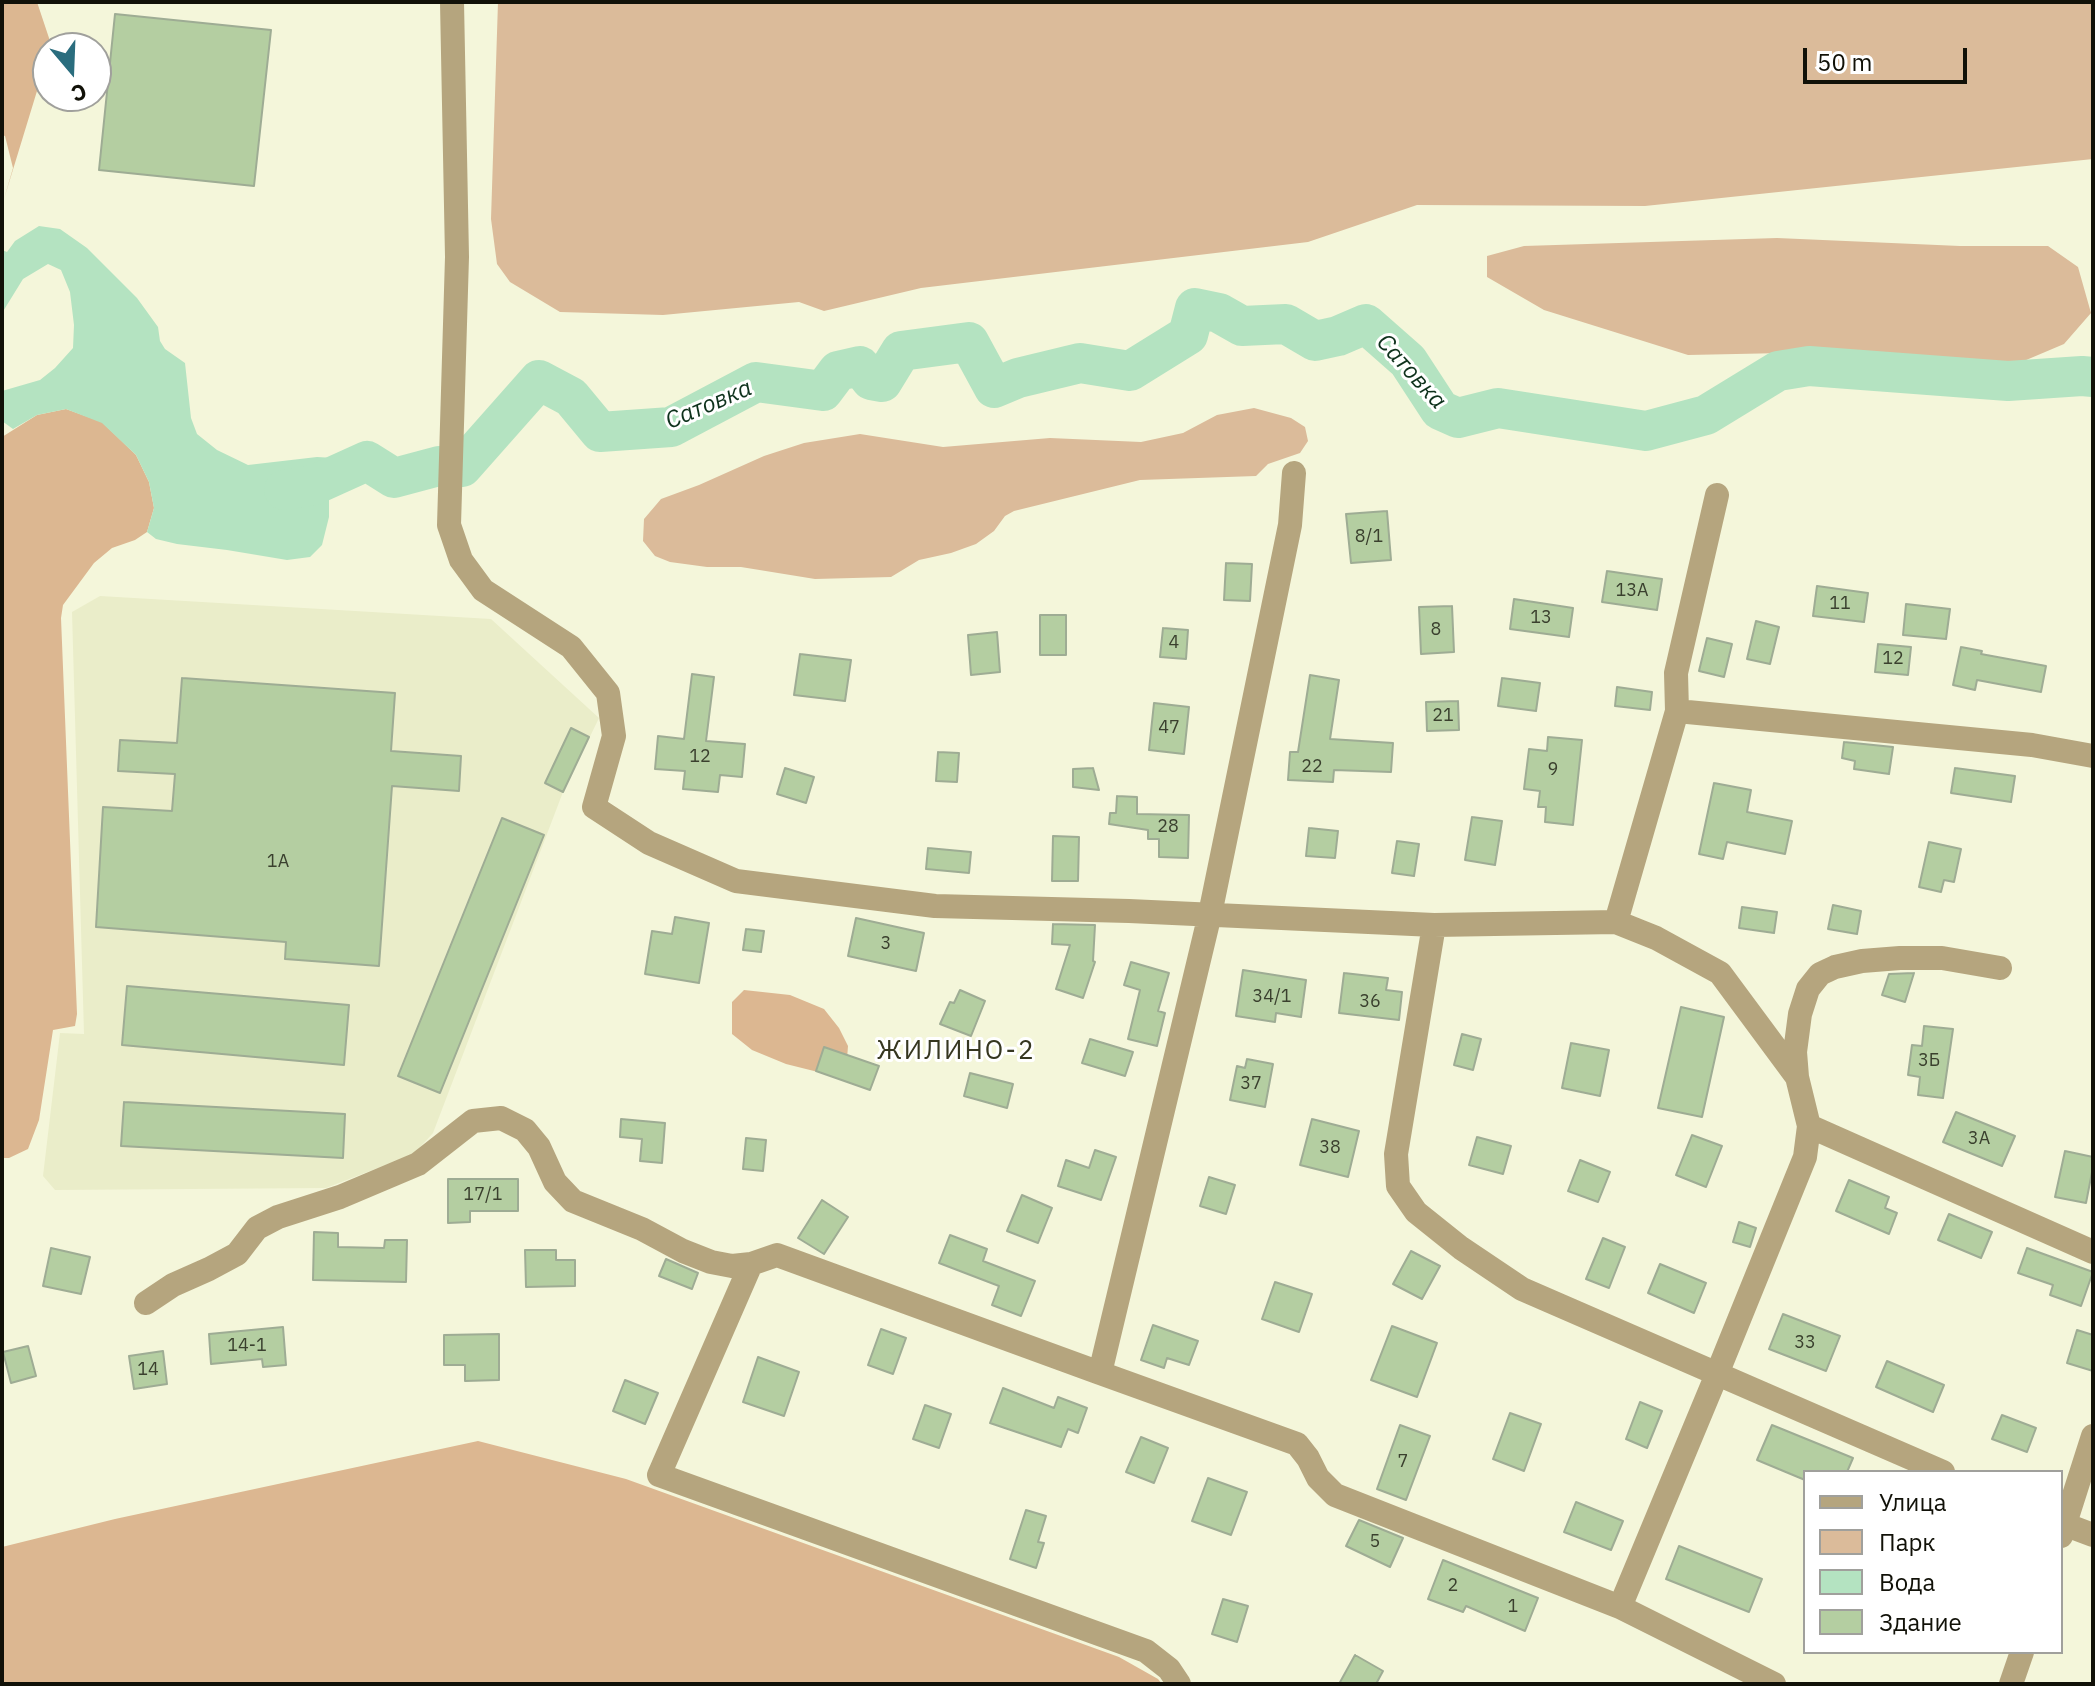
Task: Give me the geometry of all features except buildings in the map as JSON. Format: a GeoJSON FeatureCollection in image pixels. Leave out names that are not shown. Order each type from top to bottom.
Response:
{"type":"FeatureCollection","features":[{"type":"Feature","properties":{"kind":"street"},"geometry":{"type":"LineString","coordinates":[[452,2],[457,257],[449,525],[461,560],[483,590],[571,647],[608,693],[614,736],[594,807],[649,843],[736,881],[935,906],[1210,914],[1434,925],[1616,922],[1656,938],[1720,973],[1797,1077]]}},
{"type":"Feature","properties":{"kind":"street"},"geometry":{"type":"LineString","coordinates":[[1100,1373],[1210,914],[1290,525],[1294,473]]}},
{"type":"Feature","properties":{"kind":"street"},"geometry":{"type":"LineString","coordinates":[[1616,922],[1677,711],[1676,673],[1717,495]]}},
{"type":"Feature","properties":{"kind":"street"},"geometry":{"type":"LineString","coordinates":[[1677,711],[2032,745],[2093,756]]}},
{"type":"Feature","properties":{"kind":"street"},"geometry":{"type":"LineString","coordinates":[[1434,925],[1396,1154],[1398,1186],[1416,1212],[1461,1248],[1522,1289],[1938,1470]]}},
{"type":"Feature","properties":{"kind":"street"},"geometry":{"type":"LineString","coordinates":[[1620,1607],[1805,1157],[1809,1126],[1797,1077],[1795,1052],[1800,1014],[1808,989],[1820,974],[1862,961],[1942,958],[2000,968]]}},
{"type":"Feature","properties":{"kind":"street"},"geometry":{"type":"LineString","coordinates":[[146,1303],[173,1285],[237,1254],[257,1228],[278,1217],[340,1197],[418,1164],[473,1121],[501,1118],[525,1130],[539,1147],[555,1182],[573,1201],[642,1229],[683,1251],[732,1266],[751,1264],[777,1255],[1297,1444],[1318,1478],[1335,1495],[1620,1607],[1774,1684]]}},
{"type":"Feature","properties":{"kind":"street"},"geometry":{"type":"LineString","coordinates":[[1809,1126],[2093,1252]]}},
{"type":"Feature","properties":{"kind":"street"},"geometry":{"type":"LineString","coordinates":[[751,1264],[659,1475],[1146,1651],[1169,1669],[1179,1684]]}},
{"type":"Feature","properties":{"kind":"street"},"geometry":{"type":"LineString","coordinates":[[2063,1525],[2093,1436]]}},
{"type":"Feature","properties":{"kind":"street"},"geometry":{"type":"LineString","coordinates":[[2063,1528],[2093,1535]]}},
{"type":"Feature","properties":{"kind":"street"},"geometry":{"type":"LineString","coordinates":[[2011,1684],[2021,1654]]}},
{"type":"Feature","properties":{"kind":"shaded area"},"geometry":{"type":"Polygon","coordinates":[[[2,2],[37,2],[47,32],[32,32],[32,107],[4,199],[13,168],[5,136],[2,135],[2,2]]]}},
{"type":"Feature","properties":{"kind":"shaded area"},"geometry":{"type":"Polygon","coordinates":[[[66,409],[102,422],[136,455],[149,482],[154,508],[147,532],[112,548],[94,563],[63,605],[61,618],[77,1014],[75,1026],[53,1030],[39,1120],[28,1149],[2,1158],[2,437],[37,415],[66,409]]]}},
{"type":"Feature","properties":{"kind":"shaded area"},"geometry":{"type":"Polygon","coordinates":[[[100,596],[491,619],[599,718],[563,792],[433,1133],[414,1154],[326,1188],[55,1190],[43,1176],[60,1033],[84,1034],[72,612],[100,596]]]}},
{"type":"Feature","properties":{"kind":"shaded area"},"geometry":{"type":"Polygon","coordinates":[[[744,990],[790,995],[824,1009],[848,1046],[847,1059],[822,1073],[786,1064],[752,1050],[732,1034],[732,1002],[744,990]]]}},
{"type":"Feature","properties":{"kind":"shaded area"},"geometry":{"type":"Polygon","coordinates":[[[478,1441],[626,1479],[1119,1657],[1162,1684],[2,1684],[2,1547],[115,1519],[478,1441]]]}},
{"type":"Feature","properties":{"kind":"green space"},"geometry":{"type":"Polygon","coordinates":[[[498,2],[2093,2],[2093,159],[1645,206],[1417,205],[1308,242],[921,288],[824,311],[799,302],[663,315],[560,312],[510,282],[497,264],[491,219],[498,2]]]}},
{"type":"Feature","properties":{"kind":"green space"},"geometry":{"type":"Polygon","coordinates":[[[1777,238],[1960,246],[2048,246],[2078,267],[2091,313],[2064,344],[2005,369],[1784,353],[1688,355],[1544,310],[1487,277],[1487,256],[1524,246],[1777,238]]]}},
{"type":"Feature","properties":{"kind":"green space"},"geometry":{"type":"Polygon","coordinates":[[[1254,408],[1291,418],[1305,427],[1308,441],[1300,453],[1268,464],[1256,476],[1140,480],[1014,511],[976,544],[919,560],[891,577],[815,579],[741,567],[670,562],[655,556],[643,541],[644,519],[661,499],[764,456],[804,443],[860,434],[943,447],[1050,438],[1141,442],[1183,433],[1217,415],[1254,408]]]}},
{"type":"Feature","properties":{"kind":"water"},"geometry":{"type":"Polygon","coordinates":[[[39,226],[60,229],[87,248],[137,298],[158,327],[165,349],[185,363],[191,418],[197,434],[217,450],[248,465],[334,458],[338,465],[329,494],[329,517],[322,545],[310,557],[287,560],[156,539],[147,532],[154,508],[149,482],[136,455],[102,423],[66,409],[37,415],[13,429],[2,421],[2,391],[40,380],[73,348],[70,292],[61,270],[48,264],[23,279],[2,313],[2,250],[7,252],[15,241],[39,226]]]}},
{"type":"Feature","properties":{"kind":"waterway","name":"Сатовка"},"geometry":{"type":"LineString","coordinates":[[462,467],[539,380],[571,397],[600,432],[671,427],[756,382],[823,391],[838,371],[860,366],[871,380],[882,382],[901,351],[969,342],[994,388],[1018,378],[1080,363],[1130,371],[1188,335],[1195,308],[1219,313],[1242,326],[1286,324],[1315,341],[1338,336],[1366,324],[1408,361],[1440,410],[1458,418],[1498,408],[1646,431],[1706,415],[1778,371],[1809,366],[2008,381],[2093,377]]}},
{"type":"Feature","properties":{"kind":"waterway","name":"Сатовка"},"geometry":{"type":"LineString","coordinates":[[284,490],[314,485],[367,461],[394,478],[439,466]]}},
{"type":"Feature","properties":{"kind":"district","name":"ЖИЛИНО-2"},"geometry":{"type":"Point","coordinates":[956,1051]}}]}
